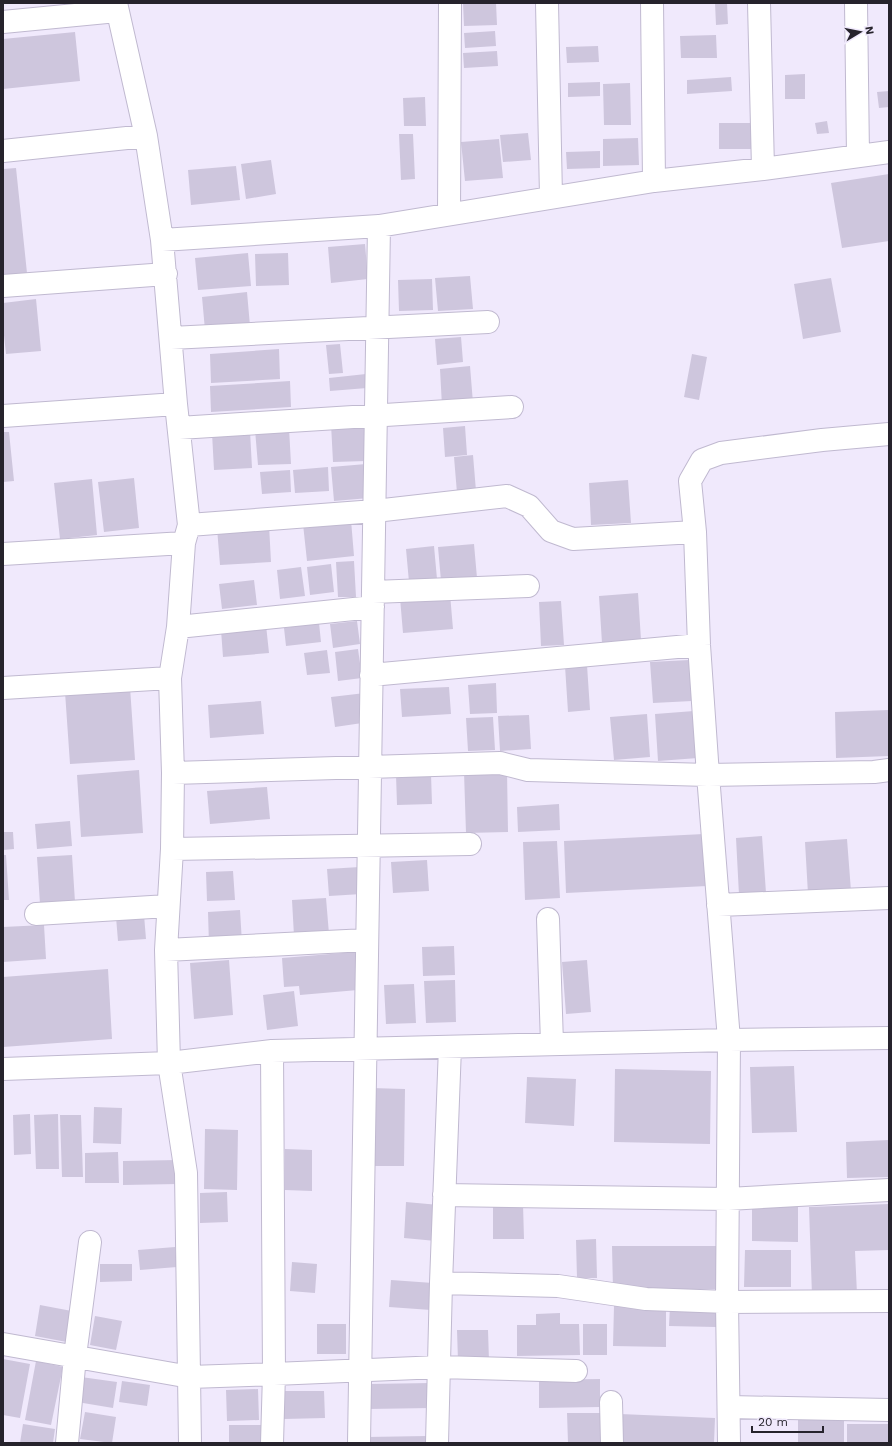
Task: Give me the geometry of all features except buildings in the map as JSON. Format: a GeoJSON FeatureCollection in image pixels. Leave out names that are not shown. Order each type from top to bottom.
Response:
{"type":"FeatureCollection","features":[{"type":"Feature","properties":{"kind":"street"},"geometry":{"type":"LineString","coordinates":[[449,214],[450,3]]}},
{"type":"Feature","properties":{"kind":"street"},"geometry":{"type":"LineString","coordinates":[[547,3],[551,197]]}},
{"type":"Feature","properties":{"kind":"street"},"geometry":{"type":"LineString","coordinates":[[652,3],[654,181]]}},
{"type":"Feature","properties":{"kind":"street"},"geometry":{"type":"LineString","coordinates":[[760,3],[763,170]]}},
{"type":"Feature","properties":{"kind":"street"},"geometry":{"type":"LineString","coordinates":[[856,3],[858,156]]}},
{"type":"Feature","properties":{"kind":"street"},"geometry":{"type":"LineString","coordinates":[[3,22],[116,7],[146,136],[162,240],[179,428],[186,534],[178,627],[170,678],[173,773],[172,849],[166,950],[169,1063],[186,1173],[190,1443]]}},
{"type":"Feature","properties":{"kind":"street"},"geometry":{"type":"LineString","coordinates":[[3,151],[146,136]]}},
{"type":"Feature","properties":{"kind":"street"},"geometry":{"type":"LineString","coordinates":[[162,240],[379,226],[654,181],[763,170],[889,152]]}},
{"type":"Feature","properties":{"kind":"street"},"geometry":{"type":"LineString","coordinates":[[359,1443],[379,226]]}},
{"type":"Feature","properties":{"kind":"street"},"geometry":{"type":"LineString","coordinates":[[3,286],[166,274]]}},
{"type":"Feature","properties":{"kind":"street"},"geometry":{"type":"LineString","coordinates":[[171,338],[488,322]]}},
{"type":"Feature","properties":{"kind":"street"},"geometry":{"type":"LineString","coordinates":[[3,416],[176,404]]}},
{"type":"Feature","properties":{"kind":"street"},"geometry":{"type":"LineString","coordinates":[[179,428],[512,407]]}},
{"type":"Feature","properties":{"kind":"street"},"geometry":{"type":"LineString","coordinates":[[728,1443],[729,1407],[727,1302],[729,1040],[708,775],[699,645],[695,532],[690,481],[702,460],[721,452],[889,434]]}},
{"type":"Feature","properties":{"kind":"street"},"geometry":{"type":"LineString","coordinates":[[3,554],[507,496],[529,506],[551,530],[574,539],[695,532]]}},
{"type":"Feature","properties":{"kind":"street"},"geometry":{"type":"LineString","coordinates":[[178,627],[373,599],[528,586]]}},
{"type":"Feature","properties":{"kind":"street"},"geometry":{"type":"LineString","coordinates":[[371,676],[699,645]]}},
{"type":"Feature","properties":{"kind":"street"},"geometry":{"type":"LineString","coordinates":[[3,688],[170,678]]}},
{"type":"Feature","properties":{"kind":"street"},"geometry":{"type":"LineString","coordinates":[[173,773],[500,762],[528,770],[708,775],[874,772],[889,770]]}},
{"type":"Feature","properties":{"kind":"street"},"geometry":{"type":"LineString","coordinates":[[172,849],[470,844]]}},
{"type":"Feature","properties":{"kind":"street"},"geometry":{"type":"LineString","coordinates":[[718,905],[889,898]]}},
{"type":"Feature","properties":{"kind":"street"},"geometry":{"type":"LineString","coordinates":[[36,914],[168,906]]}},
{"type":"Feature","properties":{"kind":"street"},"geometry":{"type":"LineString","coordinates":[[548,919],[552,1044]]}},
{"type":"Feature","properties":{"kind":"street"},"geometry":{"type":"LineString","coordinates":[[166,950],[367,940]]}},
{"type":"Feature","properties":{"kind":"street"},"geometry":{"type":"LineString","coordinates":[[3,1069],[169,1063],[272,1051],[729,1040],[889,1038]]}},
{"type":"Feature","properties":{"kind":"street"},"geometry":{"type":"LineString","coordinates":[[437,1443],[441,1283],[450,1047]]}},
{"type":"Feature","properties":{"kind":"street"},"geometry":{"type":"LineString","coordinates":[[272,1051],[274,1374],[272,1443]]}},
{"type":"Feature","properties":{"kind":"street"},"geometry":{"type":"LineString","coordinates":[[444,1195],[728,1199],[889,1190]]}},
{"type":"Feature","properties":{"kind":"street"},"geometry":{"type":"LineString","coordinates":[[67,1443],[75,1356],[90,1242]]}},
{"type":"Feature","properties":{"kind":"street"},"geometry":{"type":"LineString","coordinates":[[441,1283],[558,1286],[646,1299],[727,1302],[889,1301]]}},
{"type":"Feature","properties":{"kind":"street"},"geometry":{"type":"LineString","coordinates":[[3,1344],[190,1377],[440,1367],[576,1371]]}},
{"type":"Feature","properties":{"kind":"street"},"geometry":{"type":"LineString","coordinates":[[611,1402],[612,1443]]}},
{"type":"Feature","properties":{"kind":"street"},"geometry":{"type":"LineString","coordinates":[[729,1407],[889,1410]]}}]}
